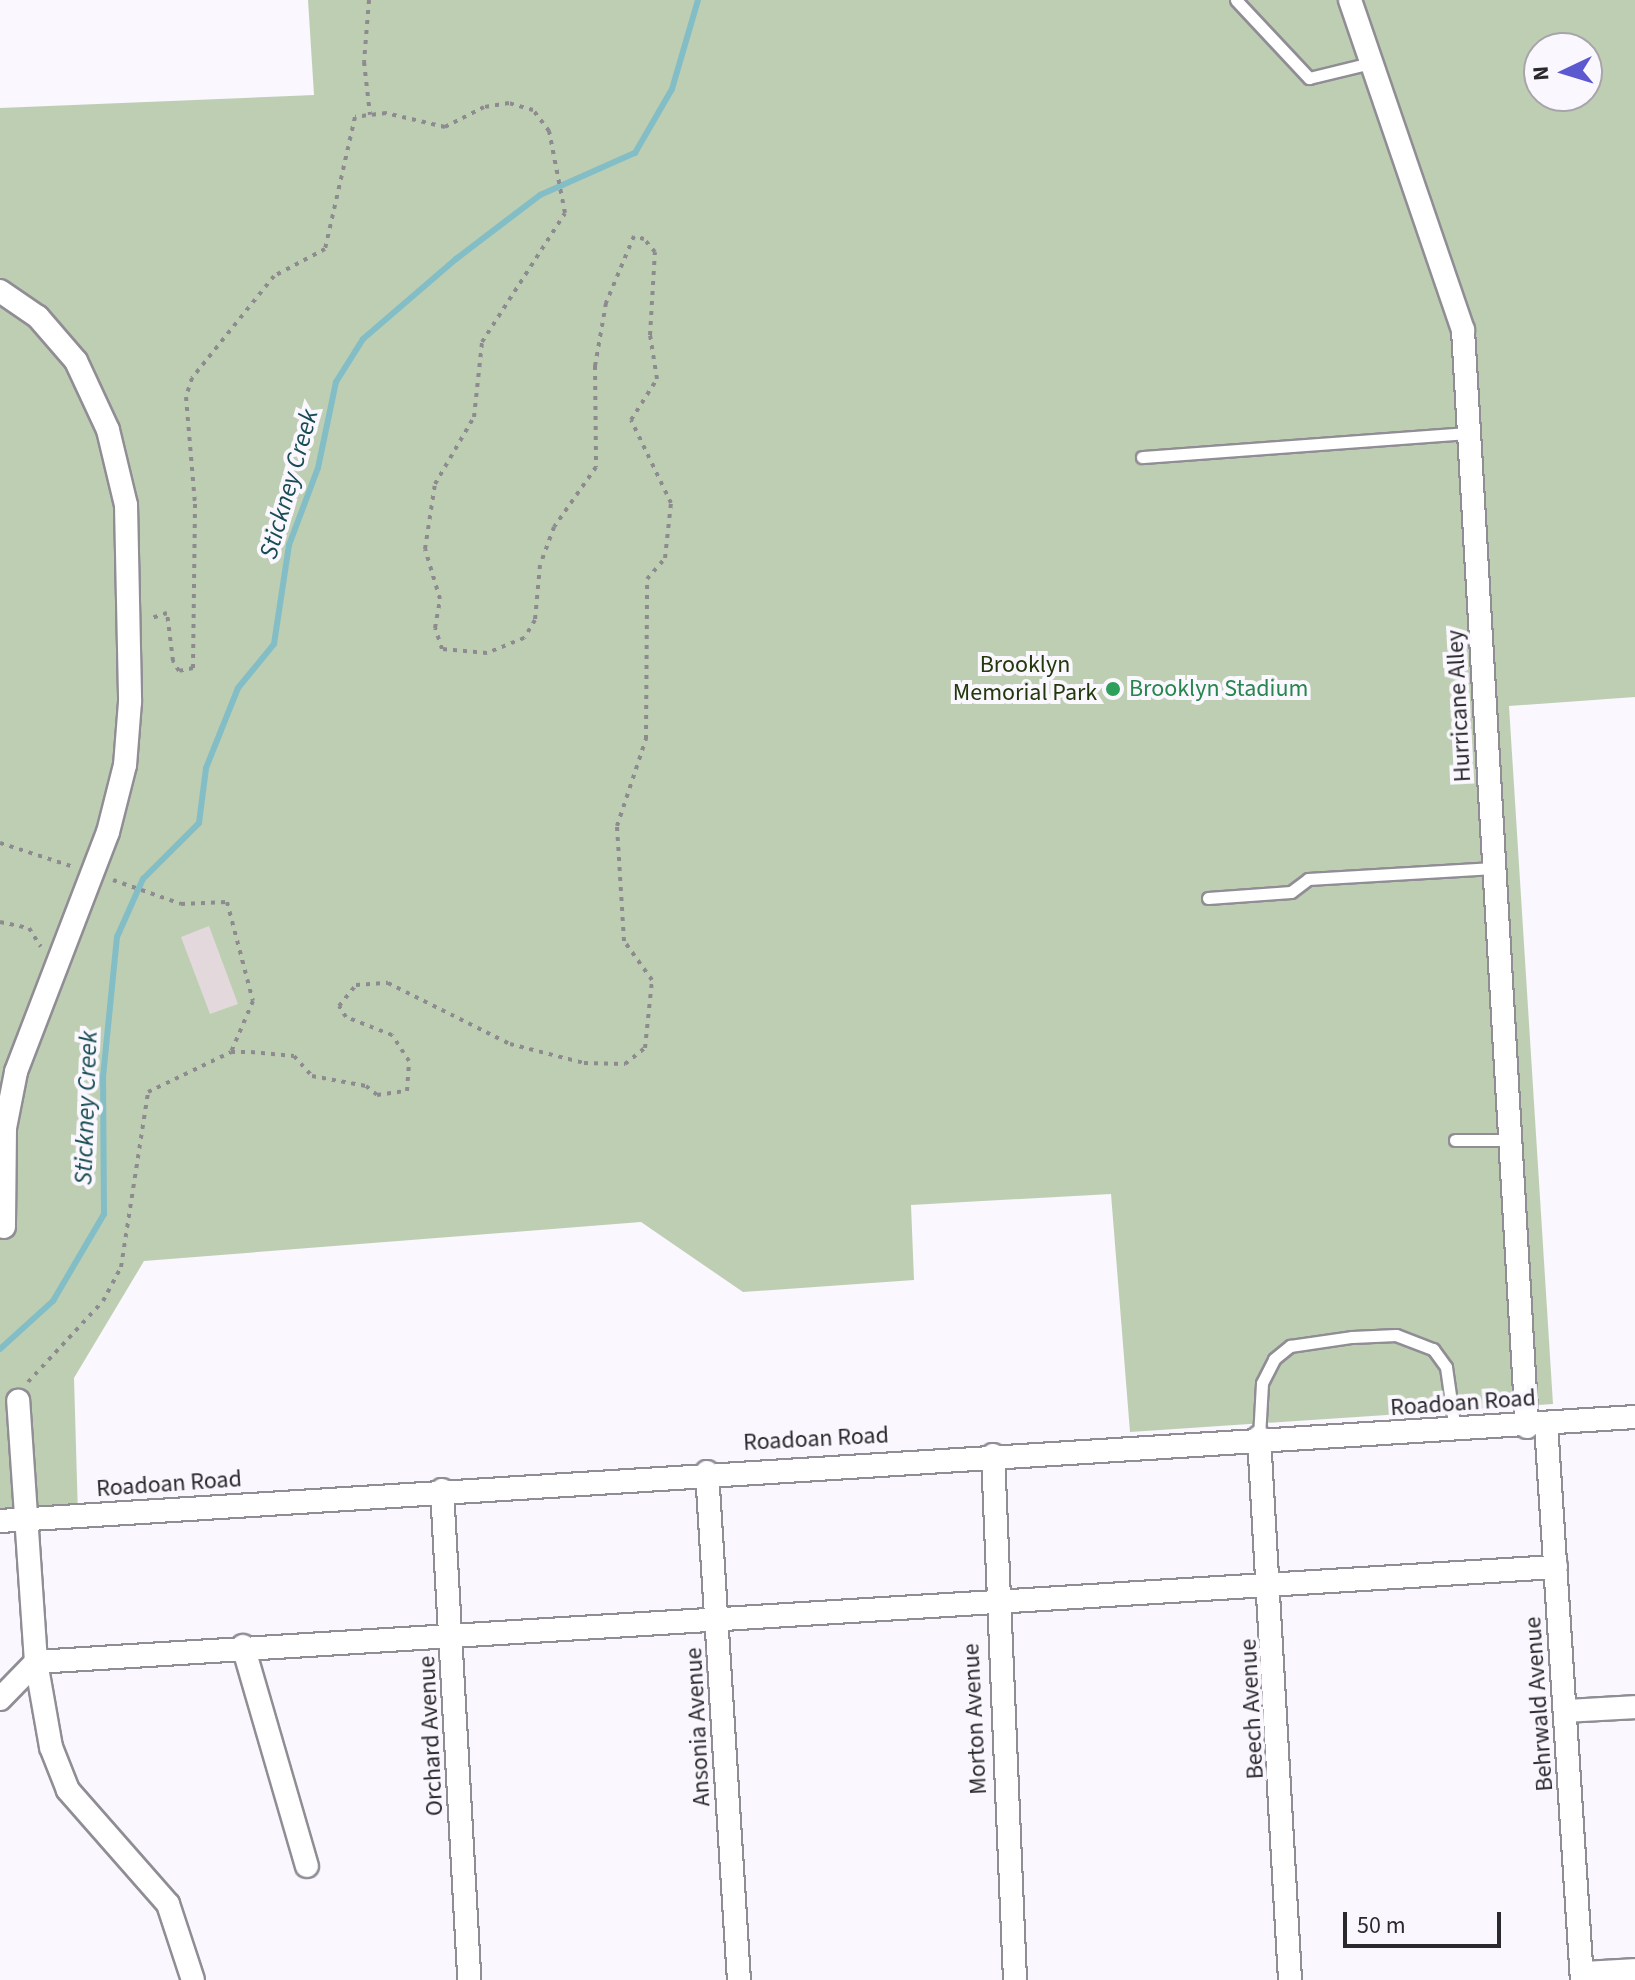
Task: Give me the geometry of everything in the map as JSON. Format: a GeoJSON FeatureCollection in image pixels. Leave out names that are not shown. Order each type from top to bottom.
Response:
{"type":"FeatureCollection","features":[{"type":"Feature","properties":{"kind":"street","name":"Hurricane Alley"},"geometry":{"type":"LineString","coordinates":[[1350,0],[1463,330],[1511,1140],[1537,1425]]}},
{"type":"Feature","properties":{"kind":"street"},"geometry":{"type":"LineString","coordinates":[[0,291],[38,317],[76,361],[108,430],[126,505],[125,765],[95,874],[16,1072],[5,1128],[4,1227]]}},
{"type":"Feature","properties":{"kind":"street"},"geometry":{"type":"LineString","coordinates":[[18,1401],[36,1662],[51,1747],[68,1790],[168,1904],[193,1980]]}},
{"type":"Feature","properties":{"kind":"street","name":"Roadoan Road"},"geometry":{"type":"LineString","coordinates":[[0,1521],[707,1472],[1635,1417]]}},
{"type":"Feature","properties":{"kind":"street","name":"Behrwald Avenue"},"geometry":{"type":"LineString","coordinates":[[1537,1425],[1556,1567],[1582,1977]]}},
{"type":"Feature","properties":{"kind":"street","name":"Beech Avenue"},"geometry":{"type":"LineString","coordinates":[[1259,1437],[1272,1584],[1290,1980]]}},
{"type":"Feature","properties":{"kind":"street","name":"Morton Avenue"},"geometry":{"type":"LineString","coordinates":[[993,1455],[995,1599],[1015,1980]]}},
{"type":"Feature","properties":{"kind":"street","name":"Ansonia Avenue"},"geometry":{"type":"LineString","coordinates":[[707,1472],[739,1980]]}},
{"type":"Feature","properties":{"kind":"street","name":"Orchard Avenue"},"geometry":{"type":"LineString","coordinates":[[442,1490],[469,1980]]}},
{"type":"Feature","properties":{"kind":"street"},"geometry":{"type":"LineString","coordinates":[[0,1699],[36,1662],[995,1599],[1556,1567]]}},
{"type":"Feature","properties":{"kind":"street"},"geometry":{"type":"LineString","coordinates":[[243,1646],[307,1866]]}},
{"type":"Feature","properties":{"kind":"street"},"geometry":{"type":"LineString","coordinates":[[1566,1711],[1635,1707]]}},
{"type":"Feature","properties":{"kind":"street"},"geometry":{"type":"LineString","coordinates":[[1582,1977],[1635,1970]]}},
{"type":"Feature","properties":{"kind":"lane"},"geometry":{"type":"LineString","coordinates":[[1236,0],[1309,78],[1371,63]]}},
{"type":"Feature","properties":{"kind":"lane"},"geometry":{"type":"LineString","coordinates":[[1142,457],[1469,433]]}},
{"type":"Feature","properties":{"kind":"lane"},"geometry":{"type":"LineString","coordinates":[[1208,898],[1291,892],[1308,879],[1494,868]]}},
{"type":"Feature","properties":{"kind":"lane"},"geometry":{"type":"LineString","coordinates":[[1455,1140],[1511,1140]]}},
{"type":"Feature","properties":{"kind":"lane"},"geometry":{"type":"LineString","coordinates":[[1259,1437],[1262,1383],[1290,1346],[1396,1335],[1433,1349],[1446,1367],[1455,1430]]}},
{"type":"Feature","properties":{"kind":"path"},"geometry":{"type":"LineString","coordinates":[[369,0],[364,62],[370,115]]}},
{"type":"Feature","properties":{"kind":"path"},"geometry":{"type":"LineString","coordinates":[[18,1401],[46,1357],[103,1301],[121,1267],[148,1092],[231,1052],[294,1056],[312,1076],[366,1086],[377,1095],[407,1091],[409,1061],[392,1035],[346,1017],[339,1006],[356,985],[388,983],[510,1044],[584,1063],[625,1064],[645,1048],[652,980],[624,941],[617,826],[646,739],[647,579],[665,558],[671,503],[631,420],[657,379],[650,335],[655,252],[644,239],[634,236],[606,303],[595,366],[596,467],[554,527],[540,565],[535,620],[524,638],[487,653],[442,649],[435,628],[440,599],[425,549],[435,484],[474,417],[482,342],[565,213],[549,131],[533,110],[509,103],[445,127],[370,115],[351,125],[353,148],[325,249],[274,276],[192,378],[185,418],[195,482],[193,668],[179,671],[173,661],[167,613],[155,612],[149,635]]}},
{"type":"Feature","properties":{"kind":"path"},"geometry":{"type":"LineString","coordinates":[[0,843],[181,904],[227,902],[253,1001],[231,1052]]}},
{"type":"Feature","properties":{"kind":"path"},"geometry":{"type":"LineString","coordinates":[[0,922],[29,928],[57,973]]}},
{"type":"Feature","properties":{"kind":"green space","name":"Brooklyn Memorial Park"},"geometry":{"type":"Polygon","coordinates":[[[308,0],[1635,0],[1635,697],[1509,706],[1553,1404],[1130,1432],[1111,1194],[911,1205],[914,1280],[743,1292],[641,1222],[144,1261],[74,1378],[78,1516],[0,1521],[0,108],[314,95],[308,0]]]}},
{"type":"Feature","properties":{"kind":"building"},"geometry":{"type":"Polygon","coordinates":[[[209,926],[238,1004],[210,1014],[181,937],[209,926]]]}},
{"type":"Feature","properties":{"kind":"waterway","name":"Stickney Creek"},"geometry":{"type":"LineString","coordinates":[[0,1349],[53,1301],[104,1214],[103,1077],[117,937],[143,879],[199,823],[206,768],[238,688],[274,644],[289,545],[318,468],[336,382],[363,339],[456,259],[540,195],[635,153],[672,89],[698,0]]}},
{"type":"Feature","properties":{"kind":"place","name":"Brooklyn Stadium"},"geometry":{"type":"Point","coordinates":[1113,689]}}]}
